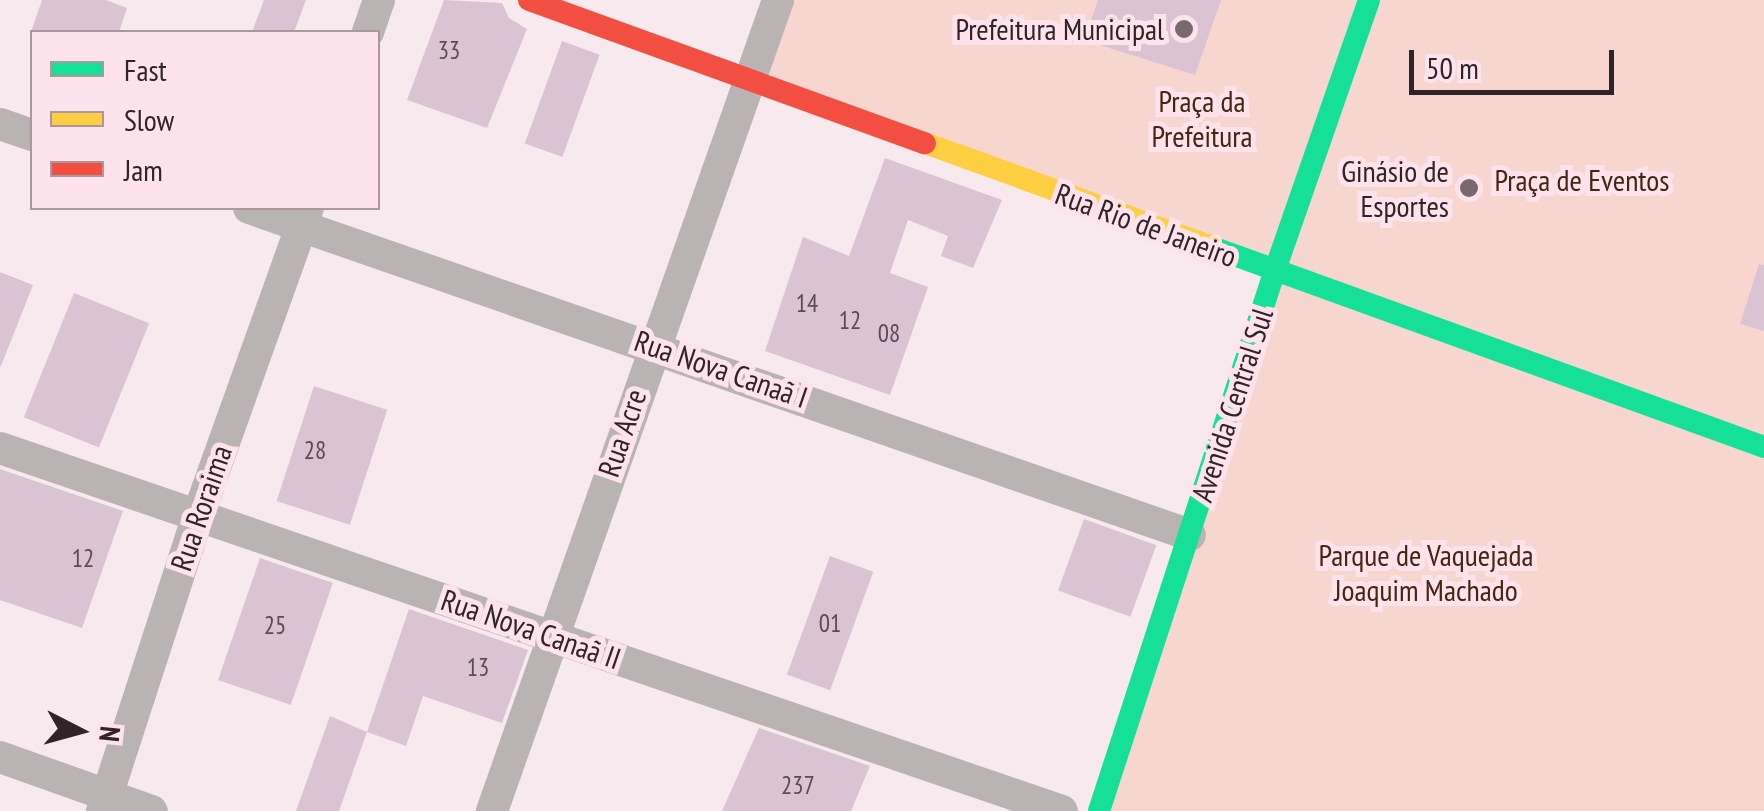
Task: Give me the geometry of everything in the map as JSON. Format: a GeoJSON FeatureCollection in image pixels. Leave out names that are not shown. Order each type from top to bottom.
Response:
{"type":"FeatureCollection","features":[{"type":"Feature","properties":{"kind":"street"},"geometry":{"type":"LineString","coordinates":[[369,30],[379,0]]}},
{"type":"Feature","properties":{"kind":"street","name":"Rua Rio de Janeiro"},"geometry":{"type":"LineString","coordinates":[[528,0],[754,70]]}},
{"type":"Feature","properties":{"kind":"street","name":"Rua Rio de Janeiro"},"geometry":{"type":"LineString","coordinates":[[580,0],[754,70],[1764,447]]}},
{"type":"Feature","properties":{"kind":"street","name":"Rua Acre"},"geometry":{"type":"LineString","coordinates":[[492,811],[652,345],[778,0]]}},
{"type":"Feature","properties":{"kind":"street","name":"Avenida Central Sul"},"geometry":{"type":"LineString","coordinates":[[1099,811],[1369,0]]}},
{"type":"Feature","properties":{"kind":"street"},"geometry":{"type":"LineString","coordinates":[[0,124],[30,134]]}},
{"type":"Feature","properties":{"kind":"street","name":"Rua Nova Canaã I"},"geometry":{"type":"LineString","coordinates":[[263,210],[305,216],[652,345],[1190,535]]}},
{"type":"Feature","properties":{"kind":"street","name":"Rua Roraima"},"geometry":{"type":"LineString","coordinates":[[105,802],[198,515],[305,216]]}},
{"type":"Feature","properties":{"kind":"street","name":"Rua Rio de Janeiro"},"geometry":{"type":"LineString","coordinates":[[1278,264],[1671,388]]}},
{"type":"Feature","properties":{"kind":"street","name":"Rua Nova Canaã II"},"geometry":{"type":"LineString","coordinates":[[0,448],[1062,811]]}},
{"type":"Feature","properties":{"kind":"street"},"geometry":{"type":"LineString","coordinates":[[0,756],[105,802],[152,811]]}},
{"type":"Feature","properties":{"kind":"green space"},"geometry":{"type":"Polygon","coordinates":[[[775,0],[1764,0],[1764,811],[1091,811],[1274,273],[752,78],[775,0]]]}},
{"type":"Feature","properties":{"kind":"building"},"geometry":{"type":"Polygon","coordinates":[[[42,0],[106,0],[127,8],[120,30],[32,30],[42,0]]]}},
{"type":"Feature","properties":{"kind":"building"},"geometry":{"type":"Polygon","coordinates":[[[264,0],[306,0],[295,30],[253,30],[264,0]]]}},
{"type":"Feature","properties":{"kind":"building"},"geometry":{"type":"Polygon","coordinates":[[[444,0],[502,3],[509,18],[527,29],[487,128],[407,100],[444,0]]]}},
{"type":"Feature","properties":{"kind":"building"},"geometry":{"type":"Polygon","coordinates":[[[1098,0],[1221,0],[1195,75],[1084,40],[1098,0]]]}},
{"type":"Feature","properties":{"kind":"building"},"geometry":{"type":"Polygon","coordinates":[[[562,41],[600,55],[562,157],[525,143],[562,41]]]}},
{"type":"Feature","properties":{"kind":"building"},"geometry":{"type":"Polygon","coordinates":[[[885,158],[1002,200],[973,268],[941,256],[948,236],[908,220],[890,273],[928,287],[890,395],[765,351],[803,237],[849,256],[885,158]]]}},
{"type":"Feature","properties":{"kind":"building"},"geometry":{"type":"Polygon","coordinates":[[[1759,264],[1764,265],[1764,331],[1740,324],[1759,264]]]}},
{"type":"Feature","properties":{"kind":"building"},"geometry":{"type":"Polygon","coordinates":[[[0,272],[33,285],[1,366],[0,366],[0,272]]]}},
{"type":"Feature","properties":{"kind":"building"},"geometry":{"type":"Polygon","coordinates":[[[74,293],[149,323],[99,448],[24,417],[74,293]]]}},
{"type":"Feature","properties":{"kind":"building"},"geometry":{"type":"Polygon","coordinates":[[[314,386],[387,410],[350,525],[277,501],[314,386]]]}},
{"type":"Feature","properties":{"kind":"building"},"geometry":{"type":"Polygon","coordinates":[[[0,469],[123,511],[82,628],[0,600],[0,469]]]}},
{"type":"Feature","properties":{"kind":"building"},"geometry":{"type":"Polygon","coordinates":[[[1084,519],[1156,545],[1130,617],[1058,590],[1084,519]]]}},
{"type":"Feature","properties":{"kind":"building"},"geometry":{"type":"Polygon","coordinates":[[[830,556],[873,572],[830,690],[787,674],[830,556]]]}},
{"type":"Feature","properties":{"kind":"building"},"geometry":{"type":"Polygon","coordinates":[[[260,558],[333,583],[291,705],[218,680],[260,558]]]}},
{"type":"Feature","properties":{"kind":"building"},"geometry":{"type":"Polygon","coordinates":[[[409,609],[528,650],[502,723],[423,696],[406,746],[367,732],[409,609]]]}},
{"type":"Feature","properties":{"kind":"building"},"geometry":{"type":"Polygon","coordinates":[[[330,716],[367,732],[339,811],[296,811],[330,716]]]}},
{"type":"Feature","properties":{"kind":"building"},"geometry":{"type":"Polygon","coordinates":[[[759,728],[870,766],[851,811],[722,811],[759,728]]]}},
{"type":"Feature","properties":{"kind":"traffic: fast"},"geometry":{"type":"LineString","coordinates":[[1099,811],[1274,273],[1369,0]]}},
{"type":"Feature","properties":{"kind":"traffic: fast"},"geometry":{"type":"LineString","coordinates":[[1212,247],[1764,447]]}},
{"type":"Feature","properties":{"kind":"traffic: slow"},"geometry":{"type":"LineString","coordinates":[[925,143],[1212,247]]}},
{"type":"Feature","properties":{"kind":"traffic: jam"},"geometry":{"type":"LineString","coordinates":[[529,0],[925,143]]}},
{"type":"Feature","properties":{"kind":"place","name":"Prefeitura Municipal"},"geometry":{"type":"Point","coordinates":[1184,29]}},
{"type":"Feature","properties":{"kind":"place","name":"Ginásio de Esportes"},"geometry":{"type":"Point","coordinates":[1469,188]}},
{"type":"Feature","properties":{"kind":"park label","name":"Praça da Prefeitura"},"geometry":{"type":"Point","coordinates":[1202,118]}},
{"type":"Feature","properties":{"kind":"park label","name":"Praça de Eventos"},"geometry":{"type":"Point","coordinates":[1582,180]}},
{"type":"Feature","properties":{"kind":"park label","name":"Parque de Vaquejada Joaquim Machado"},"geometry":{"type":"Point","coordinates":[1426,572]}}]}
